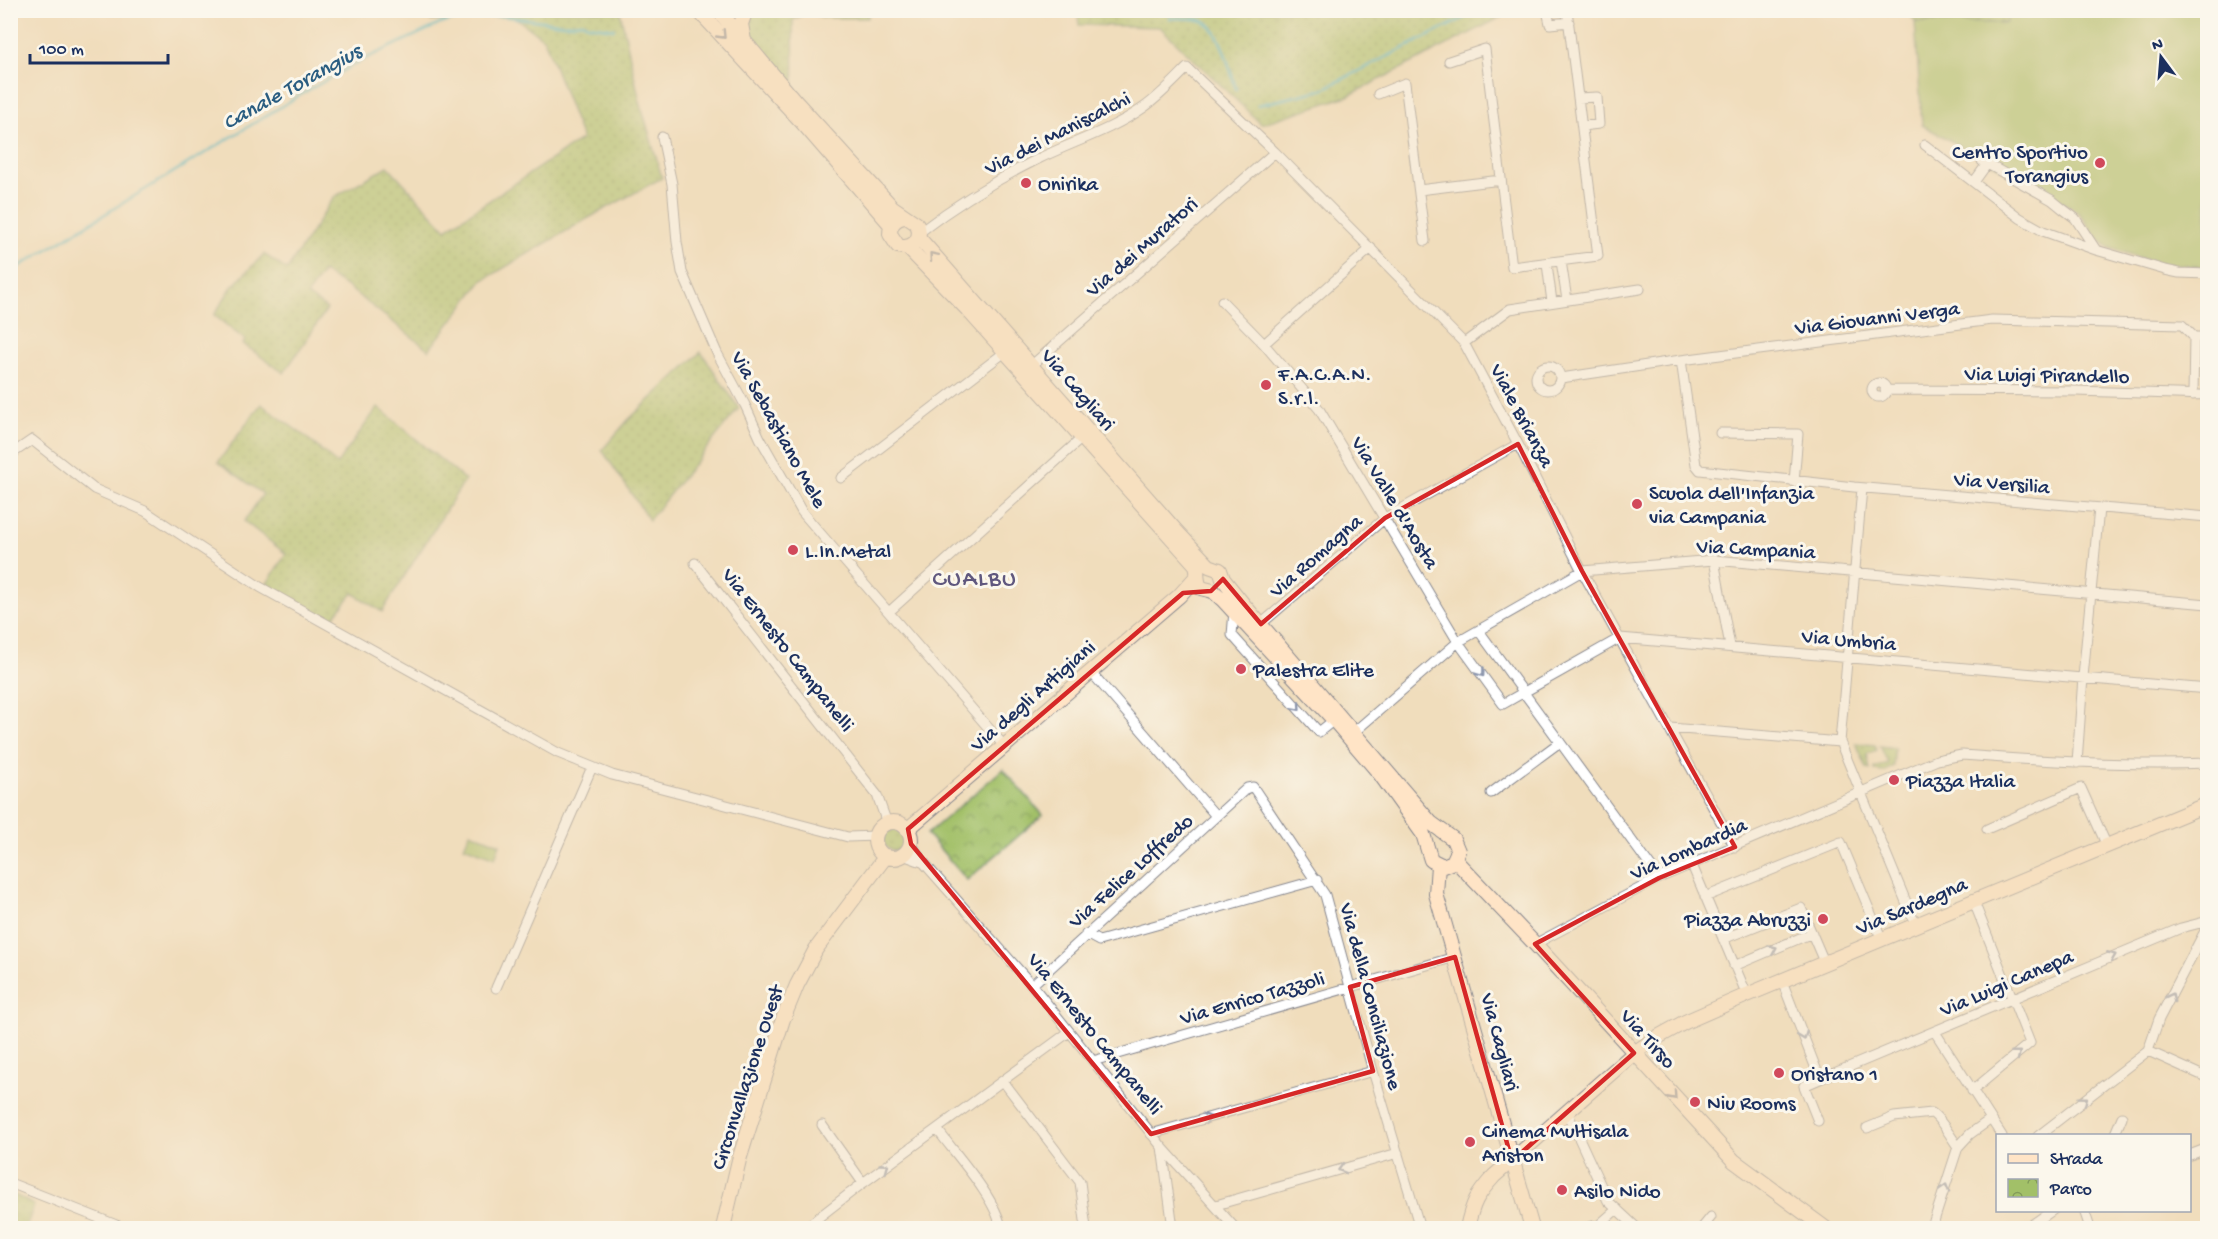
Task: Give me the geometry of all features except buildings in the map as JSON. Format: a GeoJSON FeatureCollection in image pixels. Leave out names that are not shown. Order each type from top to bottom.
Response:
{"type":"FeatureCollection","features":[{"type":"Feature","properties":{"kind":"main road"},"geometry":{"type":"LineString","coordinates":[[699,10],[748,52]]}},
{"type":"Feature","properties":{"kind":"main road"},"geometry":{"type":"LineString","coordinates":[[718,10],[748,52]]}},
{"type":"Feature","properties":{"kind":"main road"},"geometry":{"type":"LineString","coordinates":[[746,10],[741,24],[748,52]]}},
{"type":"Feature","properties":{"kind":"main road","name":"Via Cagliari"},"geometry":{"type":"LineString","coordinates":[[748,52],[892,207],[918,224],[919,235],[1169,523],[1202,571],[1199,585],[1234,611],[1334,720],[1401,801],[1423,834],[1428,849]]}},
{"type":"Feature","properties":{"kind":"main road","name":"Via Cagliari"},"geometry":{"type":"LineString","coordinates":[[748,52],[884,214],[891,225],[890,234],[894,243],[907,247],[967,309],[1202,571]]}},
{"type":"Feature","properties":{"kind":"main road"},"geometry":{"type":"LineString","coordinates":[[891,225],[895,221],[908,218]]}},
{"type":"Feature","properties":{"kind":"main road"},"geometry":{"type":"LineString","coordinates":[[907,247],[916,242],[919,235]]}},
{"type":"Feature","properties":{"kind":"main road","name":"Via Cagliari"},"geometry":{"type":"LineString","coordinates":[[1202,571],[1220,570],[1223,579],[1261,624],[1431,823],[1445,835]]}},
{"type":"Feature","properties":{"kind":"main road","name":"Via degli Artigiani"},"geometry":{"type":"LineString","coordinates":[[908,829],[1183,593],[1202,571]]}},
{"type":"Feature","properties":{"kind":"main road"},"geometry":{"type":"LineString","coordinates":[[1183,593],[1210,591],[1221,585],[1223,579]]}},
{"type":"Feature","properties":{"kind":"main road","name":"Via Sardegna"},"geometry":{"type":"LineString","coordinates":[[1464,1228],[1478,1194],[1512,1161],[1634,1053],[1684,1022],[2208,804]]}},
{"type":"Feature","properties":{"kind":"main road"},"geometry":{"type":"LineString","coordinates":[[908,829],[898,822],[887,823],[879,828],[876,836],[877,848],[886,856],[894,858],[903,855],[911,844]]}},
{"type":"Feature","properties":{"kind":"main road","name":"Via Ernesto Campanelli"},"geometry":{"type":"LineString","coordinates":[[908,829],[911,844]]}},
{"type":"Feature","properties":{"kind":"main road"},"geometry":{"type":"LineString","coordinates":[[1445,835],[1453,839],[1458,846],[1458,855],[1447,865],[1438,865],[1431,860],[1428,849],[1431,840],[1445,835]]}},
{"type":"Feature","properties":{"kind":"main road","name":"Circonvallazione Ovest"},"geometry":{"type":"LineString","coordinates":[[723,1228],[739,1160],[783,1019],[797,985],[816,949],[886,856]]}},
{"type":"Feature","properties":{"kind":"main road","name":"Via Tirso"},"geometry":{"type":"LineString","coordinates":[[1455,860],[1734,1161],[1825,1228]]}},
{"type":"Feature","properties":{"kind":"main road","name":"Via Cagliari"},"geometry":{"type":"LineString","coordinates":[[1438,865],[1436,894],[1532,1228]]}},
{"type":"Feature","properties":{"kind":"street"},"geometry":{"type":"LineString","coordinates":[[1547,10],[1550,24],[1569,22]]}},
{"type":"Feature","properties":{"kind":"street"},"geometry":{"type":"LineString","coordinates":[[1449,60],[1485,49],[1512,267],[1547,264],[1598,255],[1568,10]]}},
{"type":"Feature","properties":{"kind":"street","name":"Via dei Maniscalchi"},"geometry":{"type":"LineString","coordinates":[[919,235],[938,218],[1037,159],[1128,118],[1146,107],[1187,68]]}},
{"type":"Feature","properties":{"kind":"street","name":"Viale Brianza"},"geometry":{"type":"LineString","coordinates":[[1187,68],[1275,152],[1464,343],[1582,571],[1735,847]]}},
{"type":"Feature","properties":{"kind":"street"},"geometry":{"type":"LineString","coordinates":[[1378,94],[1405,82],[1425,241]]}},
{"type":"Feature","properties":{"kind":"street"},"geometry":{"type":"LineString","coordinates":[[1578,98],[1597,97],[1599,124],[1582,126]]}},
{"type":"Feature","properties":{"kind":"street","name":"Via Sebastiano Mele"},"geometry":{"type":"LineString","coordinates":[[662,137],[672,184],[682,272],[717,353],[760,438],[802,512],[890,611],[1005,747]]}},
{"type":"Feature","properties":{"kind":"street"},"geometry":{"type":"LineString","coordinates":[[1925,145],[2020,218],[2043,231],[2096,250],[2165,270],[2208,274]]}},
{"type":"Feature","properties":{"kind":"street","name":"Via dei Muratori"},"geometry":{"type":"LineString","coordinates":[[1031,366],[1275,152]]}},
{"type":"Feature","properties":{"kind":"street"},"geometry":{"type":"LineString","coordinates":[[1974,182],[1984,162],[2052,200],[2075,218],[2096,250]]}},
{"type":"Feature","properties":{"kind":"street"},"geometry":{"type":"LineString","coordinates":[[1419,190],[1501,180]]}},
{"type":"Feature","properties":{"kind":"street","name":"Via dei Maniscalchi"},"geometry":{"type":"LineString","coordinates":[[908,218],[938,218]]}},
{"type":"Feature","properties":{"kind":"street"},"geometry":{"type":"LineString","coordinates":[[1264,344],[1371,248]]}},
{"type":"Feature","properties":{"kind":"street"},"geometry":{"type":"LineString","coordinates":[[1561,261],[1567,300]]}},
{"type":"Feature","properties":{"kind":"street"},"geometry":{"type":"LineString","coordinates":[[1547,264],[1552,302]]}},
{"type":"Feature","properties":{"kind":"street"},"geometry":{"type":"LineString","coordinates":[[1464,343],[1510,309],[1640,289]]}},
{"type":"Feature","properties":{"kind":"street","name":"Via Valle d'Aosta"},"geometry":{"type":"LineString","coordinates":[[1222,301],[1264,344],[1319,410],[1458,642],[1503,704],[1524,693]]}},
{"type":"Feature","properties":{"kind":"street","name":"Via Giovanni Verga"},"geometry":{"type":"LineString","coordinates":[[1561,378],[1681,360],[1992,320],[2182,325],[2194,337],[2208,337]]}},
{"type":"Feature","properties":{"kind":"street"},"geometry":{"type":"LineString","coordinates":[[2193,395],[2194,337]]}},
{"type":"Feature","properties":{"kind":"street"},"geometry":{"type":"LineString","coordinates":[[841,478],[1005,351]]}},
{"type":"Feature","properties":{"kind":"street","name":"Via Versilia"},"geometry":{"type":"LineString","coordinates":[[1681,360],[1698,468],[1794,482],[2208,517]]}},
{"type":"Feature","properties":{"kind":"street","name":"Via Luigi Pirandello"},"geometry":{"type":"LineString","coordinates":[[1885,390],[2076,391],[2208,395]]}},
{"type":"Feature","properties":{"kind":"street"},"geometry":{"type":"LineString","coordinates":[[1720,433],[1798,434],[1794,482]]}},
{"type":"Feature","properties":{"kind":"street"},"geometry":{"type":"LineString","coordinates":[[890,611],[1082,438]]}},
{"type":"Feature","properties":{"kind":"street"},"geometry":{"type":"LineString","coordinates":[[10,455],[32,441],[94,489],[145,512],[260,587],[558,753],[612,775],[849,837],[876,836]]}},
{"type":"Feature","properties":{"kind":"street","name":"Via Romagna"},"geometry":{"type":"LineString","coordinates":[[1261,624],[1385,518],[1518,444]]}},
{"type":"Feature","properties":{"kind":"street"},"geometry":{"type":"LineString","coordinates":[[1863,488],[1840,742],[1916,926]]}},
{"type":"Feature","properties":{"kind":"street"},"geometry":{"type":"LineString","coordinates":[[2077,764],[2099,508]]}},
{"type":"Feature","properties":{"kind":"street"},"geometry":{"type":"LineString","coordinates":[[1714,560],[1730,646]]}},
{"type":"Feature","properties":{"kind":"street","name":"Via Campania"},"geometry":{"type":"LineString","coordinates":[[1353,732],[1458,642],[1582,571],[1714,560],[2208,604]]}},
{"type":"Feature","properties":{"kind":"street","name":"Via Ernesto Campanelli"},"geometry":{"type":"LineString","coordinates":[[695,563],[877,795],[884,809],[887,823]]}},
{"type":"Feature","properties":{"kind":"street"},"geometry":{"type":"LineString","coordinates":[[1479,630],[1659,879]]}},
{"type":"Feature","properties":{"kind":"street"},"geometry":{"type":"LineString","coordinates":[[1524,693],[1620,638]]}},
{"type":"Feature","properties":{"kind":"street","name":"Via Umbria"},"geometry":{"type":"LineString","coordinates":[[1620,638],[2208,689]]}},
{"type":"Feature","properties":{"kind":"street"},"geometry":{"type":"LineString","coordinates":[[1091,672],[1216,816]]}},
{"type":"Feature","properties":{"kind":"street"},"geometry":{"type":"LineString","coordinates":[[1670,728],[1840,742]]}},
{"type":"Feature","properties":{"kind":"street"},"geometry":{"type":"LineString","coordinates":[[1491,793],[1560,742]]}},
{"type":"Feature","properties":{"kind":"street"},"geometry":{"type":"LineString","coordinates":[[1860,793],[1937,760],[1962,755],[2077,764],[2208,763]]}},
{"type":"Feature","properties":{"kind":"street"},"geometry":{"type":"LineString","coordinates":[[496,988],[592,766]]}},
{"type":"Feature","properties":{"kind":"street","name":"Via Felice Loffredo"},"geometry":{"type":"LineString","coordinates":[[1032,985],[1246,788],[1252,786],[1255,788]]}},
{"type":"Feature","properties":{"kind":"street","name":"Via della Conciliazione"},"geometry":{"type":"LineString","coordinates":[[1255,788],[1325,895],[1373,1071],[1420,1228]]}},
{"type":"Feature","properties":{"kind":"street"},"geometry":{"type":"LineString","coordinates":[[1987,829],[2081,788],[2107,846]]}},
{"type":"Feature","properties":{"kind":"street","name":"Via Lombardia"},"geometry":{"type":"LineString","coordinates":[[1535,944],[1659,879],[1860,793]]}},
{"type":"Feature","properties":{"kind":"street"},"geometry":{"type":"LineString","coordinates":[[1705,897],[1841,842],[1882,940]]}},
{"type":"Feature","properties":{"kind":"street","name":"Via Ernesto Campanelli"},"geometry":{"type":"LineString","coordinates":[[911,844],[924,862],[1032,985],[1151,1134],[1235,1228]]}},
{"type":"Feature","properties":{"kind":"street"},"geometry":{"type":"LineString","coordinates":[[903,855],[924,862]]}},
{"type":"Feature","properties":{"kind":"street"},"geometry":{"type":"LineString","coordinates":[[1692,865],[1747,995]]}},
{"type":"Feature","properties":{"kind":"street"},"geometry":{"type":"LineString","coordinates":[[1086,934],[1099,941],[1317,880]]}},
{"type":"Feature","properties":{"kind":"street"},"geometry":{"type":"LineString","coordinates":[[1972,1090],[2030,1043],[1974,902]]}},
{"type":"Feature","properties":{"kind":"street"},"geometry":{"type":"LineString","coordinates":[[1723,939],[1801,908],[1824,964]]}},
{"type":"Feature","properties":{"kind":"street"},"geometry":{"type":"LineString","coordinates":[[2041,1134],[2148,1050],[2159,1019],[2208,923]]}},
{"type":"Feature","properties":{"kind":"street","name":"Via Luigi Canepa"},"geometry":{"type":"LineString","coordinates":[[1820,1079],[2181,928],[2208,923]]}},
{"type":"Feature","properties":{"kind":"street"},"geometry":{"type":"LineString","coordinates":[[1734,966],[1812,933]]}},
{"type":"Feature","properties":{"kind":"street","name":"Via Enrico Tazzoli"},"geometry":{"type":"LineString","coordinates":[[1093,1061],[1455,957]]}},
{"type":"Feature","properties":{"kind":"street"},"geometry":{"type":"LineString","coordinates":[[1782,981],[1820,1079],[1804,1086],[1818,1121]]}},
{"type":"Feature","properties":{"kind":"street"},"geometry":{"type":"LineString","coordinates":[[805,1228],[1070,1032]]}},
{"type":"Feature","properties":{"kind":"street"},"geometry":{"type":"LineString","coordinates":[[1935,1032],[2001,1134]]}},
{"type":"Feature","properties":{"kind":"street"},"geometry":{"type":"LineString","coordinates":[[2148,1050],[2208,1078]]}},
{"type":"Feature","properties":{"kind":"street"},"geometry":{"type":"LineString","coordinates":[[1151,1134],[1373,1071]]}},
{"type":"Feature","properties":{"kind":"street"},"geometry":{"type":"LineString","coordinates":[[1003,1081],[1080,1182],[1086,1228]]}},
{"type":"Feature","properties":{"kind":"street"},"geometry":{"type":"LineString","coordinates":[[1567,1112],[1608,1201],[1637,1228]]}},
{"type":"Feature","properties":{"kind":"street"},"geometry":{"type":"LineString","coordinates":[[1867,1128],[1894,1117],[1932,1113],[1938,1117],[1958,1147]]}},
{"type":"Feature","properties":{"kind":"street"},"geometry":{"type":"LineString","coordinates":[[2115,1134],[2122,1117]]}},
{"type":"Feature","properties":{"kind":"street"},"geometry":{"type":"LineString","coordinates":[[1934,1228],[1958,1147],[1970,1134],[1991,1119]]}},
{"type":"Feature","properties":{"kind":"street"},"geometry":{"type":"LineString","coordinates":[[822,1125],[863,1183]]}},
{"type":"Feature","properties":{"kind":"street"},"geometry":{"type":"LineString","coordinates":[[937,1129],[985,1194],[999,1218],[1001,1228]]}},
{"type":"Feature","properties":{"kind":"street"},"geometry":{"type":"LineString","coordinates":[[1162,1147],[1173,1228]]}},
{"type":"Feature","properties":{"kind":"street"},"geometry":{"type":"LineString","coordinates":[[2191,1155],[2208,1148]]}},
{"type":"Feature","properties":{"kind":"street"},"geometry":{"type":"LineString","coordinates":[[1216,1205],[1398,1153]]}},
{"type":"Feature","properties":{"kind":"street"},"geometry":{"type":"LineString","coordinates":[[10,1183],[124,1228]]}},
{"type":"Feature","properties":{"kind":"street"},"geometry":{"type":"LineString","coordinates":[[1585,1228],[1600,1224],[1617,1209]]}},
{"type":"Feature","properties":{"kind":"street"},"geometry":{"type":"LineString","coordinates":[[2027,1228],[2050,1212]]}},
{"type":"Feature","properties":{"kind":"street"},"geometry":{"type":"LineString","coordinates":[[2085,1212],[2090,1228]]}},
{"type":"Feature","properties":{"kind":"street"},"geometry":{"type":"LineString","coordinates":[[1702,1228],[1712,1217]]}},
{"type":"Feature","properties":{"kind":"street"},"geometry":{"type":"LineString","coordinates":[[1882,1228],[1884,1226],[1887,1228]]}},
{"type":"Feature","properties":{"kind":"highlighted area"},"geometry":{"type":"Polygon","coordinates":[[[1518,444],[1582,571],[1735,847],[1659,878],[1535,944],[1634,1053],[1512,1161],[1455,957],[1350,987],[1373,1071],[1151,1134],[911,844],[908,829],[1183,593],[1211,591],[1223,579],[1261,624],[1385,518],[1518,444]]]}},
{"type":"Feature","properties":{"kind":"green space"},"geometry":{"type":"Polygon","coordinates":[[[453,10],[620,11],[640,102],[662,178],[482,281],[429,350],[346,286],[323,272],[307,295],[327,309],[284,373],[243,344],[245,340],[214,315],[231,288],[264,254],[287,270],[334,197],[388,166],[446,229],[582,139],[544,39],[513,16],[430,21],[453,10]]]}},
{"type":"Feature","properties":{"kind":"green space"},"geometry":{"type":"Polygon","coordinates":[[[813,10],[1513,11],[1348,96],[1261,124],[1160,27],[1079,25],[1078,15],[869,12],[868,18],[824,18],[815,15],[813,10]]]}},
{"type":"Feature","properties":{"kind":"green space","name":"Centro Sportivo Torangius"},"geometry":{"type":"Polygon","coordinates":[[[2007,10],[2207,11],[2207,267],[2159,264],[2110,248],[2099,240],[2080,214],[2069,206],[1922,125],[1915,22],[2007,23],[2007,10]]]}},
{"type":"Feature","properties":{"kind":"green space"},"geometry":{"type":"Polygon","coordinates":[[[751,11],[801,11],[802,15],[793,20],[794,91],[750,41],[746,31],[751,11]]]}},
{"type":"Feature","properties":{"kind":"green space"},"geometry":{"type":"Polygon","coordinates":[[[1908,11],[2007,11],[2007,23],[1915,22],[1908,11]]]}},
{"type":"Feature","properties":{"kind":"green space"},"geometry":{"type":"Polygon","coordinates":[[[701,352],[739,408],[649,520],[602,450],[628,420],[701,352]]]}},
{"type":"Feature","properties":{"kind":"green space"},"geometry":{"type":"Polygon","coordinates":[[[261,404],[306,437],[337,464],[378,407],[465,480],[382,612],[353,593],[332,619],[264,588],[286,554],[244,521],[263,494],[218,462],[261,404]]]}},
{"type":"Feature","properties":{"kind":"green space"},"geometry":{"type":"Polygon","coordinates":[[[1856,743],[1875,745],[1877,750],[1867,754],[1870,770],[1867,769],[1856,743]]]}},
{"type":"Feature","properties":{"kind":"green space"},"geometry":{"type":"Polygon","coordinates":[[[1880,746],[1895,748],[1893,766],[1884,772],[1875,771],[1875,768],[1888,763],[1880,746]]]}},
{"type":"Feature","properties":{"kind":"green space"},"geometry":{"type":"Polygon","coordinates":[[[1003,769],[1043,815],[967,880],[927,834],[1003,769]]]}},
{"type":"Feature","properties":{"kind":"green space"},"geometry":{"type":"Polygon","coordinates":[[[896,825],[905,829],[909,838],[905,847],[896,851],[887,847],[883,838],[887,829],[896,825]]]}},
{"type":"Feature","properties":{"kind":"green space"},"geometry":{"type":"Polygon","coordinates":[[[470,832],[500,844],[495,858],[464,846],[470,832]]]}},
{"type":"Feature","properties":{"kind":"green space"},"geometry":{"type":"Polygon","coordinates":[[[11,1193],[34,1205],[26,1228],[11,1228],[11,1193]]]}},
{"type":"Feature","properties":{"kind":"waterway","name":"Canale Torangius"},"geometry":{"type":"LineString","coordinates":[[1258,105],[1321,90],[1480,10]]}},
{"type":"Feature","properties":{"kind":"waterway","name":"Canale Torangius"},"geometry":{"type":"LineString","coordinates":[[10,272],[300,95],[358,62],[440,24],[459,18],[502,16],[565,24],[582,22],[614,29]]}},
{"type":"Feature","properties":{"kind":"waterway","name":"Canale Torangius"},"geometry":{"type":"LineString","coordinates":[[1169,18],[1203,21],[1215,31],[1236,89]]}},
{"type":"Feature","properties":{"kind":"place","name":"Centro Sportivo Torangius"},"geometry":{"type":"Point","coordinates":[2100,163]}},
{"type":"Feature","properties":{"kind":"place","name":"Onirika"},"geometry":{"type":"Point","coordinates":[1026,183]}},
{"type":"Feature","properties":{"kind":"place","name":"F.A.C.A.N. S.r.l."},"geometry":{"type":"Point","coordinates":[1266,385]}},
{"type":"Feature","properties":{"kind":"place","name":"Scuola dell'Infanzia via Campania"},"geometry":{"type":"Point","coordinates":[1637,504]}},
{"type":"Feature","properties":{"kind":"place","name":"L.In.Metal"},"geometry":{"type":"Point","coordinates":[793,550]}},
{"type":"Feature","properties":{"kind":"place","name":"Palestra Elite"},"geometry":{"type":"Point","coordinates":[1241,669]}},
{"type":"Feature","properties":{"kind":"place","name":"Piazza Italia"},"geometry":{"type":"Point","coordinates":[1894,780]}},
{"type":"Feature","properties":{"kind":"place","name":"Piazza Abruzzi"},"geometry":{"type":"Point","coordinates":[1823,919]}},
{"type":"Feature","properties":{"kind":"place","name":"Oristano 1"},"geometry":{"type":"Point","coordinates":[1779,1073]}},
{"type":"Feature","properties":{"kind":"place","name":"Niu Rooms"},"geometry":{"type":"Point","coordinates":[1695,1102]}},
{"type":"Feature","properties":{"kind":"place","name":"Cinema Multisala Ariston"},"geometry":{"type":"Point","coordinates":[1470,1142]}},
{"type":"Feature","properties":{"kind":"place","name":"Asilo Nido"},"geometry":{"type":"Point","coordinates":[1562,1190]}},
{"type":"Feature","properties":{"kind":"district","name":"CUALBU"},"geometry":{"type":"Point","coordinates":[975,577]}}]}
